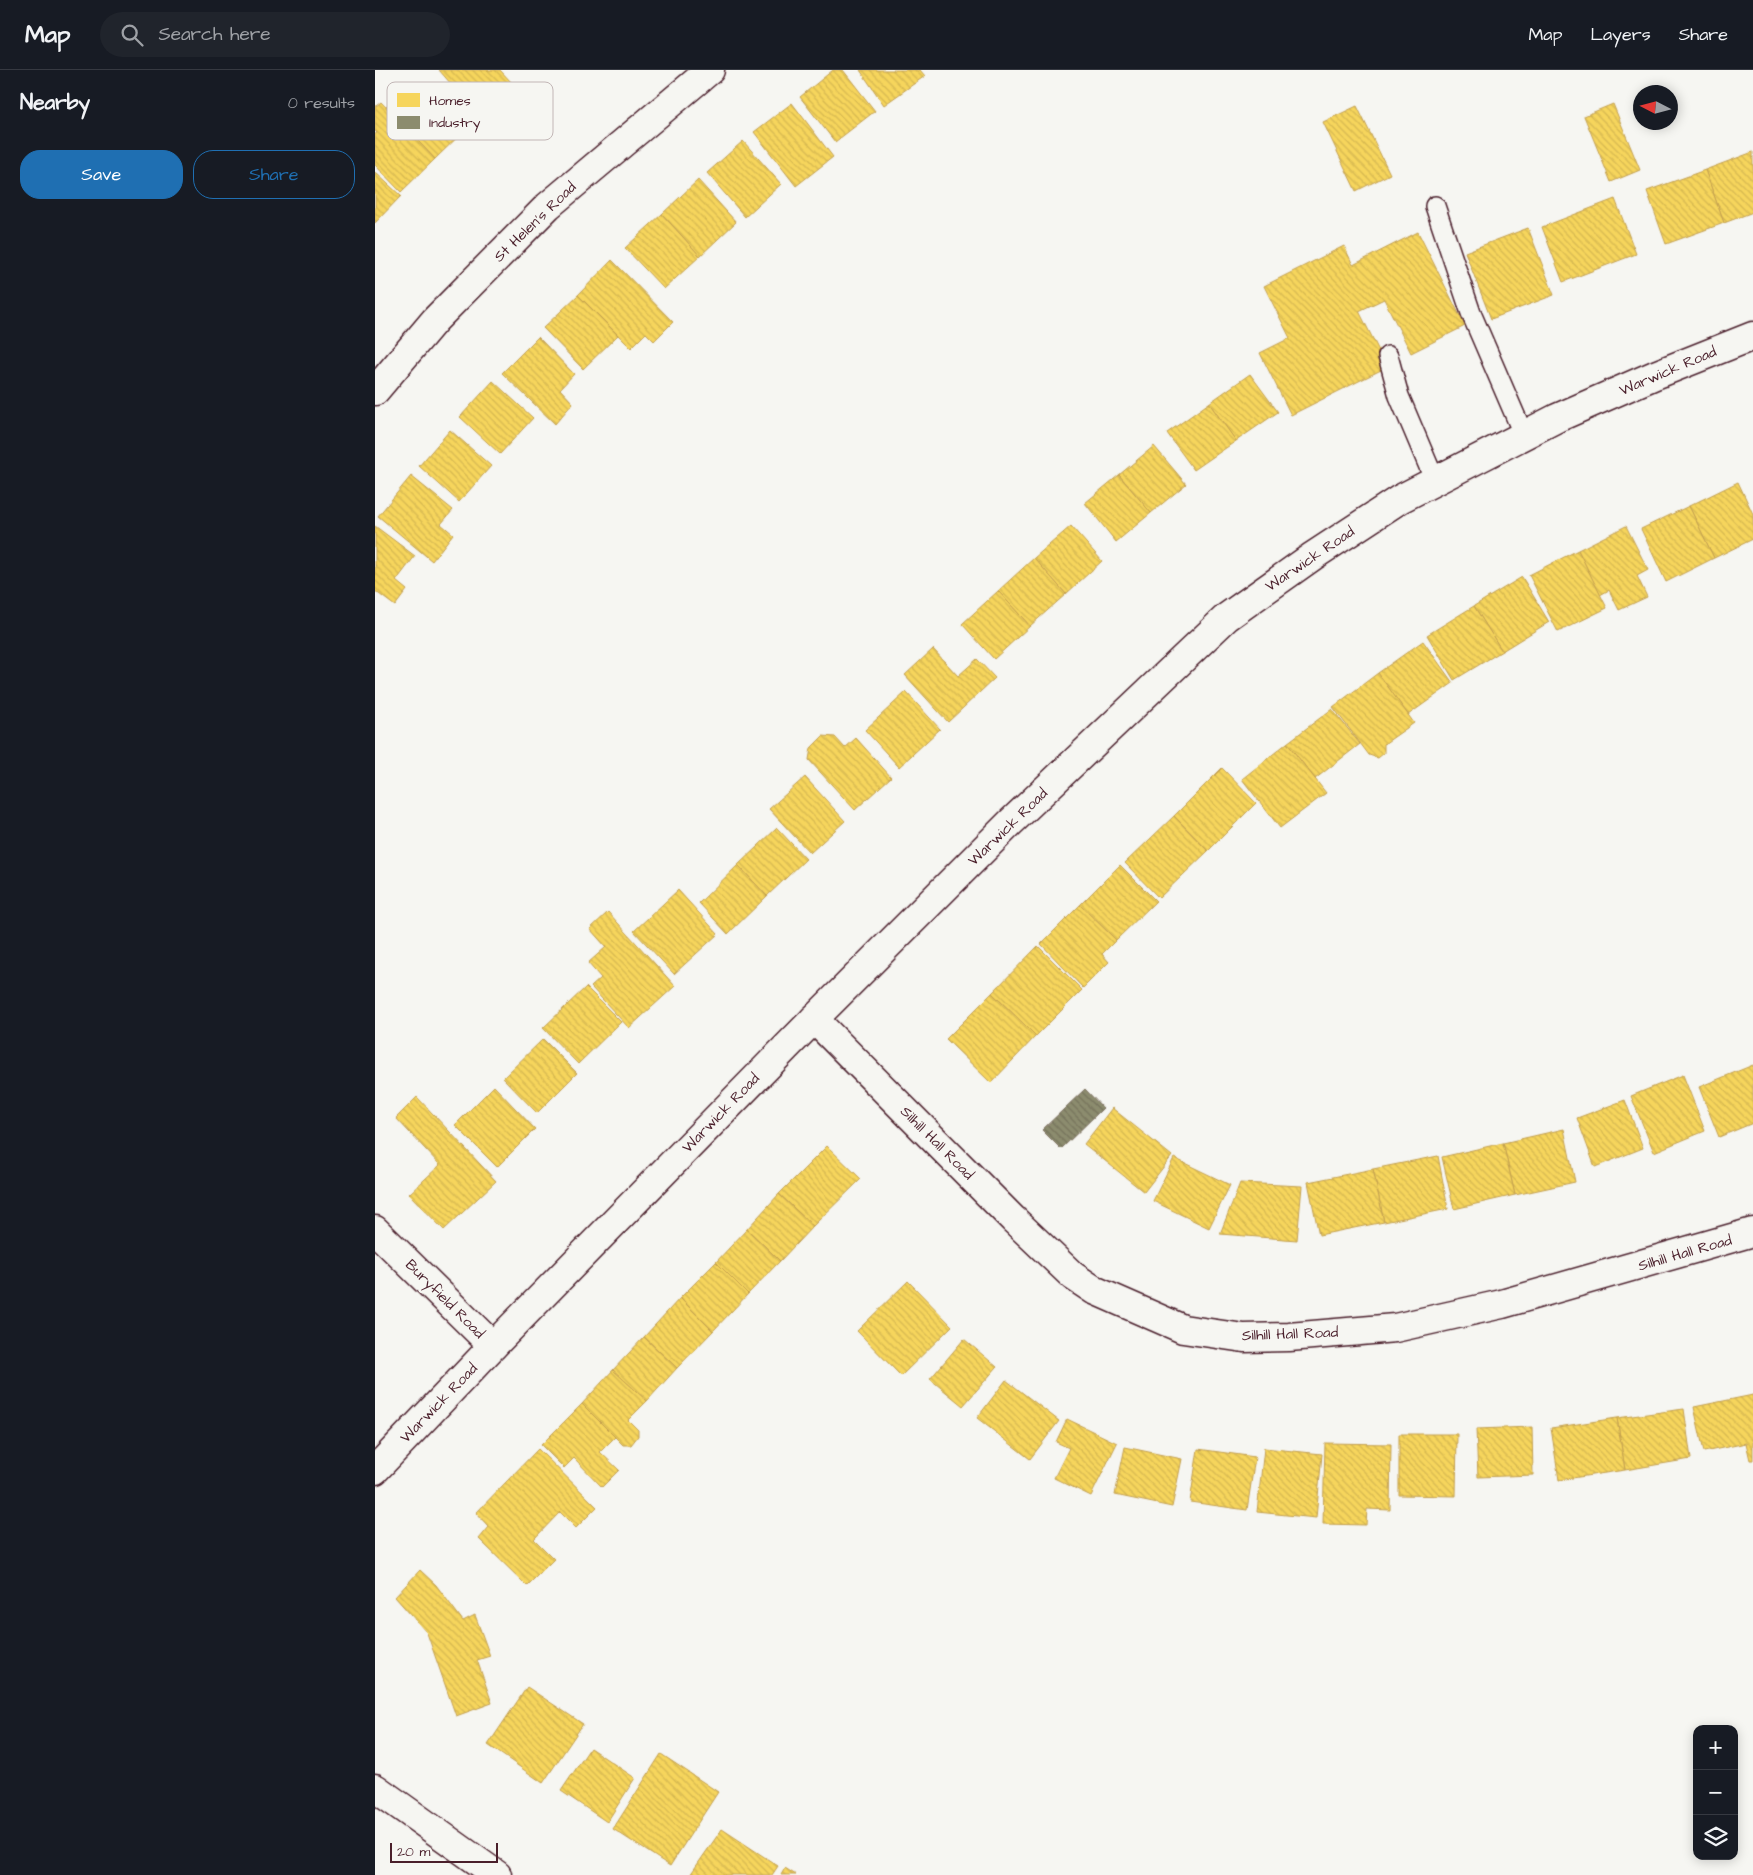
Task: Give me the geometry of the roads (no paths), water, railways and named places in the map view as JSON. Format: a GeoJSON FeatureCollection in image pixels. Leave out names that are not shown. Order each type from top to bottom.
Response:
{"type":"FeatureCollection","features":[{"type":"Feature","properties":{"kind":"main road","name":"St Helen's Road"},"geometry":{"type":"LineString","coordinates":[[375,391],[435,320],[548,206],[710,70]]}},
{"type":"Feature","properties":{"kind":"main road","name":"Warwick Road"},"geometry":{"type":"LineString","coordinates":[[375,1470],[493,1346],[813,1019],[1010,823],[1227,617],[1328,546],[1400,499],[1557,418],[1655,375],[1753,336]]}},
{"type":"Feature","properties":{"kind":"main road","name":"Silhill Hall Road"},"geometry":{"type":"LineString","coordinates":[[813,1019],[1013,1219],[1073,1276],[1094,1290],[1183,1329],[1244,1338],[1289,1337],[1395,1328],[1502,1304],[1753,1232]]}},
{"type":"Feature","properties":{"kind":"main road","name":"Buryfield Road"},"geometry":{"type":"LineString","coordinates":[[375,1230],[493,1346]]}},
{"type":"Feature","properties":{"kind":"main road"},"geometry":{"type":"LineString","coordinates":[[375,1788],[497,1875]]}},
{"type":"Feature","properties":{"kind":"lane"},"geometry":{"type":"LineString","coordinates":[[1435,206],[1471,313],[1524,436]]}},
{"type":"Feature","properties":{"kind":"lane"},"geometry":{"type":"LineString","coordinates":[[1388,356],[1399,396],[1435,481]]}}]}
